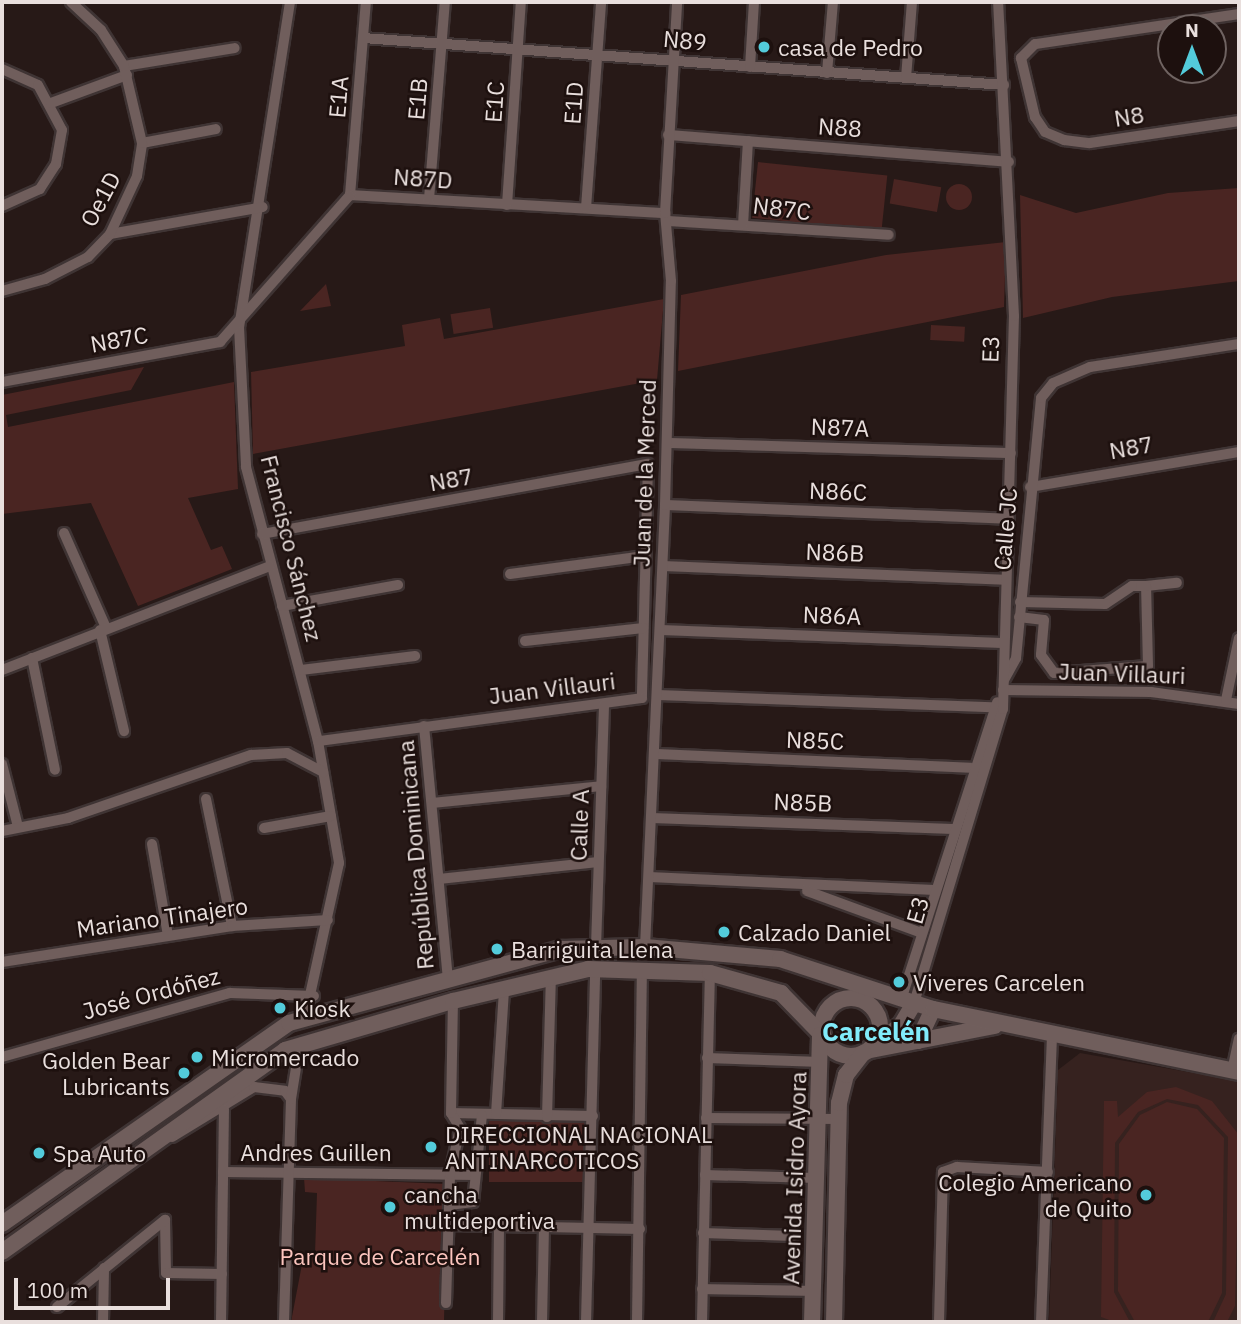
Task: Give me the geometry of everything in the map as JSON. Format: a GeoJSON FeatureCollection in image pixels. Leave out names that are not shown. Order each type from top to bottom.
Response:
{"type":"FeatureCollection","features":[{"type":"Feature","properties":{"kind":"street"},"geometry":{"type":"LineString","coordinates":[[71,2],[101,30],[125,70]]}},
{"type":"Feature","properties":{"kind":"street","name":"Francisco Sánchez"},"geometry":{"type":"LineString","coordinates":[[290,2],[262,207],[239,327],[246,467],[318,741],[339,863],[314,996],[305,1017]]}},
{"type":"Feature","properties":{"kind":"street","name":"E1A"},"geometry":{"type":"LineString","coordinates":[[351,195],[366,2]]}},
{"type":"Feature","properties":{"kind":"street","name":"E1B"},"geometry":{"type":"LineString","coordinates":[[429,200],[445,2]]}},
{"type":"Feature","properties":{"kind":"street","name":"E1C"},"geometry":{"type":"LineString","coordinates":[[507,205],[521,2]]}},
{"type":"Feature","properties":{"kind":"street","name":"E1D"},"geometry":{"type":"LineString","coordinates":[[586,208],[601,2]]}},
{"type":"Feature","properties":{"kind":"street","name":"Juan de la Merced"},"geometry":{"type":"LineString","coordinates":[[645,947],[666,505],[668,135],[677,2]]}},
{"type":"Feature","properties":{"kind":"street"},"geometry":{"type":"LineString","coordinates":[[750,67],[754,2]]}},
{"type":"Feature","properties":{"kind":"street"},"geometry":{"type":"LineString","coordinates":[[827,73],[833,2]]}},
{"type":"Feature","properties":{"kind":"street"},"geometry":{"type":"LineString","coordinates":[[906,78],[912,2]]}},
{"type":"Feature","properties":{"kind":"street","name":"E3"},"geometry":{"type":"LineString","coordinates":[[871,1048],[901,1025],[1003,689],[1002,643],[1011,453],[1006,378],[1009,162],[998,2]]}},
{"type":"Feature","properties":{"kind":"street","name":"N8"},"geometry":{"type":"LineString","coordinates":[[1239,14],[1035,44],[1021,58],[1035,117],[1045,132],[1090,143],[1239,121]]}},
{"type":"Feature","properties":{"kind":"street","name":"N89"},"geometry":{"type":"LineString","coordinates":[[363,38],[1004,85]]}},
{"type":"Feature","properties":{"kind":"street"},"geometry":{"type":"LineString","coordinates":[[51,103],[125,70],[235,48]]}},
{"type":"Feature","properties":{"kind":"street"},"geometry":{"type":"LineString","coordinates":[[2,69],[38,85],[51,103],[62,130],[56,164],[40,189],[2,205]]}},
{"type":"Feature","properties":{"kind":"street","name":"Oe1D"},"geometry":{"type":"LineString","coordinates":[[2,291],[56,274],[88,257],[110,234],[137,176],[142,143],[125,70]]}},
{"type":"Feature","properties":{"kind":"street"},"geometry":{"type":"LineString","coordinates":[[142,143],[216,129]]}},
{"type":"Feature","properties":{"kind":"street","name":"N88"},"geometry":{"type":"LineString","coordinates":[[668,135],[1009,162]]}},
{"type":"Feature","properties":{"kind":"street"},"geometry":{"type":"LineString","coordinates":[[743,225],[748,141]]}},
{"type":"Feature","properties":{"kind":"street"},"geometry":{"type":"LineString","coordinates":[[239,327],[351,195]]}},
{"type":"Feature","properties":{"kind":"street","name":"N87D"},"geometry":{"type":"LineString","coordinates":[[351,195],[586,208],[667,217]]}},
{"type":"Feature","properties":{"kind":"street"},"geometry":{"type":"LineString","coordinates":[[110,234],[262,207]]}},
{"type":"Feature","properties":{"kind":"street","name":"N87C"},"geometry":{"type":"LineString","coordinates":[[667,217],[889,235]]}},
{"type":"Feature","properties":{"kind":"street","name":"N87C"},"geometry":{"type":"LineString","coordinates":[[2,382],[220,342],[239,327]]}},
{"type":"Feature","properties":{"kind":"street","name":"Calle JC"},"geometry":{"type":"LineString","coordinates":[[1003,689],[1016,658],[1036,419],[1053,383],[1090,367],[1239,344]]}},
{"type":"Feature","properties":{"kind":"street","name":"N87A"},"geometry":{"type":"LineString","coordinates":[[667,443],[1011,453]]}},
{"type":"Feature","properties":{"kind":"street","name":"N87"},"geometry":{"type":"LineString","coordinates":[[1030,487],[1239,452]]}},
{"type":"Feature","properties":{"kind":"street","name":"N87"},"geometry":{"type":"LineString","coordinates":[[262,534],[648,464]]}},
{"type":"Feature","properties":{"kind":"street","name":"Juan Villauri"},"geometry":{"type":"LineString","coordinates":[[318,741],[642,698],[648,464]]}},
{"type":"Feature","properties":{"kind":"street","name":"N86C"},"geometry":{"type":"LineString","coordinates":[[666,505],[1009,519]]}},
{"type":"Feature","properties":{"kind":"street"},"geometry":{"type":"LineString","coordinates":[[64,533],[103,629],[124,731]]}},
{"type":"Feature","properties":{"kind":"street"},"geometry":{"type":"LineString","coordinates":[[510,574],[645,556]]}},
{"type":"Feature","properties":{"kind":"street"},"geometry":{"type":"LineString","coordinates":[[2,657],[2,670],[270,566]]}},
{"type":"Feature","properties":{"kind":"street","name":"N86B"},"geometry":{"type":"LineString","coordinates":[[663,566],[1005,580]]}},
{"type":"Feature","properties":{"kind":"street"},"geometry":{"type":"LineString","coordinates":[[1020,602],[1105,604],[1132,586],[1177,583]]}},
{"type":"Feature","properties":{"kind":"street"},"geometry":{"type":"LineString","coordinates":[[282,606],[398,585]]}},
{"type":"Feature","properties":{"kind":"street"},"geometry":{"type":"LineString","coordinates":[[1019,617],[1044,620],[1041,655],[1054,673],[1143,670],[1149,657],[1146,586]]}},
{"type":"Feature","properties":{"kind":"street"},"geometry":{"type":"LineString","coordinates":[[525,641],[643,628]]}},
{"type":"Feature","properties":{"kind":"street","name":"N86A"},"geometry":{"type":"LineString","coordinates":[[661,630],[1002,643]]}},
{"type":"Feature","properties":{"kind":"street"},"geometry":{"type":"LineString","coordinates":[[1226,700],[1239,638]]}},
{"type":"Feature","properties":{"kind":"street"},"geometry":{"type":"LineString","coordinates":[[301,670],[415,656]]}},
{"type":"Feature","properties":{"kind":"street"},"geometry":{"type":"LineString","coordinates":[[32,658],[55,769]]}},
{"type":"Feature","properties":{"kind":"street"},"geometry":{"type":"LineString","coordinates":[[658,695],[992,706],[1003,689]]}},
{"type":"Feature","properties":{"kind":"street","name":"Juan Villauri"},"geometry":{"type":"LineString","coordinates":[[1003,689],[1226,700],[1239,704]]}},
{"type":"Feature","properties":{"kind":"street","name":"Calle A"},"geometry":{"type":"LineString","coordinates":[[596,947],[604,704]]}},
{"type":"Feature","properties":{"kind":"street","name":"E3"},"geometry":{"type":"LineString","coordinates":[[908,1002],[922,933],[992,706]]}},
{"type":"Feature","properties":{"kind":"street","name":"República Dominicana"},"geometry":{"type":"LineString","coordinates":[[424,726],[448,980]]}},
{"type":"Feature","properties":{"kind":"street"},"geometry":{"type":"LineString","coordinates":[[2,831],[68,818],[251,755],[286,753],[323,772]]}},
{"type":"Feature","properties":{"kind":"street","name":"N85C"},"geometry":{"type":"LineString","coordinates":[[656,754],[971,768]]}},
{"type":"Feature","properties":{"kind":"street"},"geometry":{"type":"LineString","coordinates":[[2,764],[18,827]]}},
{"type":"Feature","properties":{"kind":"street"},"geometry":{"type":"LineString","coordinates":[[432,803],[601,786]]}},
{"type":"Feature","properties":{"kind":"street"},"geometry":{"type":"LineString","coordinates":[[206,799],[232,926]]}},
{"type":"Feature","properties":{"kind":"street"},"geometry":{"type":"LineString","coordinates":[[264,828],[331,816]]}},
{"type":"Feature","properties":{"kind":"street","name":"N85B"},"geometry":{"type":"LineString","coordinates":[[652,818],[953,829]]}},
{"type":"Feature","properties":{"kind":"street"},"geometry":{"type":"LineString","coordinates":[[152,844],[168,936]]}},
{"type":"Feature","properties":{"kind":"street"},"geometry":{"type":"LineString","coordinates":[[439,879],[598,862]]}},
{"type":"Feature","properties":{"kind":"street"},"geometry":{"type":"LineString","coordinates":[[649,877],[798,887],[935,890]]}},
{"type":"Feature","properties":{"kind":"street"},"geometry":{"type":"LineString","coordinates":[[798,887],[922,933]]}},
{"type":"Feature","properties":{"kind":"street","name":"Mariano Tinajero"},"geometry":{"type":"LineString","coordinates":[[2,962],[232,926],[328,920]]}},
{"type":"Feature","properties":{"kind":"street"},"geometry":{"type":"LineString","coordinates":[[2,1224],[133,1128],[305,1017],[448,980],[596,947],[645,947],[780,959],[933,1009],[1052,1037],[1236,1071],[1239,1039]]}},
{"type":"Feature","properties":{"kind":"street"},"geometry":{"type":"LineString","coordinates":[[586,1322],[595,969]]}},
{"type":"Feature","properties":{"kind":"street"},"geometry":{"type":"LineString","coordinates":[[2,1252],[146,1144],[300,1043],[551,976],[595,969],[710,973],[781,993],[820,1034],[838,1048],[871,1048],[1000,1025]]}},
{"type":"Feature","properties":{"kind":"street"},"geometry":{"type":"LineString","coordinates":[[637,1322],[642,970]]}},
{"type":"Feature","properties":{"kind":"street"},"geometry":{"type":"LineString","coordinates":[[702,1322],[710,973]]}},
{"type":"Feature","properties":{"kind":"street"},"geometry":{"type":"LineString","coordinates":[[547,1116],[551,976]]}},
{"type":"Feature","properties":{"kind":"street"},"geometry":{"type":"LineString","coordinates":[[496,1114],[504,989]]}},
{"type":"Feature","properties":{"kind":"street","name":"José Ordóñez"},"geometry":{"type":"LineString","coordinates":[[2,1056],[230,993],[314,996]]}},
{"type":"Feature","properties":{"kind":"street"},"geometry":{"type":"LineString","coordinates":[[453,1001],[451,1113],[459,1125],[476,1135]]}},
{"type":"Feature","properties":{"kind":"street"},"geometry":{"type":"LineString","coordinates":[[820,1034],[828,1006],[908,1002]]}},
{"type":"Feature","properties":{"kind":"street"},"geometry":{"type":"LineString","coordinates":[[864,1005],[881,1021],[871,1048]]}},
{"type":"Feature","properties":{"kind":"street"},"geometry":{"type":"LineString","coordinates":[[918,1041],[933,1009]]}},
{"type":"Feature","properties":{"kind":"street","name":"Avenida Isidro Ayora"},"geometry":{"type":"LineString","coordinates":[[812,1322],[820,1034]]}},
{"type":"Feature","properties":{"kind":"street"},"geometry":{"type":"LineString","coordinates":[[1041,1322],[1052,1037]]}},
{"type":"Feature","properties":{"kind":"street"},"geometry":{"type":"LineString","coordinates":[[284,1322],[290,1099],[300,1043]]}},
{"type":"Feature","properties":{"kind":"street","name":"Avenida Isidro Ayora"},"geometry":{"type":"LineString","coordinates":[[834,1322],[841,1089],[871,1048]]}},
{"type":"Feature","properties":{"kind":"street"},"geometry":{"type":"LineString","coordinates":[[707,1058],[821,1062]]}},
{"type":"Feature","properties":{"kind":"street"},"geometry":{"type":"LineString","coordinates":[[146,1144],[178,1136],[224,1109],[254,1087],[285,1091],[290,1099]]}},
{"type":"Feature","properties":{"kind":"street"},"geometry":{"type":"LineString","coordinates":[[221,1322],[224,1109]]}},
{"type":"Feature","properties":{"kind":"street"},"geometry":{"type":"LineString","coordinates":[[451,1113],[593,1116]]}},
{"type":"Feature","properties":{"kind":"street"},"geometry":{"type":"LineString","coordinates":[[449,1205],[471,1205],[476,1135],[482,1115]]}},
{"type":"Feature","properties":{"kind":"street"},"geometry":{"type":"LineString","coordinates":[[706,1118],[839,1119]]}},
{"type":"Feature","properties":{"kind":"street"},"geometry":{"type":"LineString","coordinates":[[446,1303],[450,1174],[459,1125]]}},
{"type":"Feature","properties":{"kind":"street"},"geometry":{"type":"LineString","coordinates":[[133,1128],[146,1144]]}},
{"type":"Feature","properties":{"kind":"street"},"geometry":{"type":"LineString","coordinates":[[939,1322],[943,1172],[957,1167],[1048,1172]]}},
{"type":"Feature","properties":{"kind":"street","name":"Andres Guillen"},"geometry":{"type":"LineString","coordinates":[[223,1172],[475,1175]]}},
{"type":"Feature","properties":{"kind":"street"},"geometry":{"type":"LineString","coordinates":[[705,1175],[816,1178]]}},
{"type":"Feature","properties":{"kind":"street"},"geometry":{"type":"LineString","coordinates":[[62,1181],[75,1197]]}},
{"type":"Feature","properties":{"kind":"street"},"geometry":{"type":"LineString","coordinates":[[57,1307],[165,1220],[166,1273],[222,1274]]}},
{"type":"Feature","properties":{"kind":"street"},"geometry":{"type":"LineString","coordinates":[[449,1225],[640,1229]]}},
{"type":"Feature","properties":{"kind":"street"},"geometry":{"type":"LineString","coordinates":[[498,1322],[499,1225]]}},
{"type":"Feature","properties":{"kind":"street"},"geometry":{"type":"LineString","coordinates":[[542,1322],[544,1226]]}},
{"type":"Feature","properties":{"kind":"street"},"geometry":{"type":"LineString","coordinates":[[704,1233],[793,1236]]}},
{"type":"Feature","properties":{"kind":"street"},"geometry":{"type":"LineString","coordinates":[[103,1322],[104,1268]]}},
{"type":"Feature","properties":{"kind":"street"},"geometry":{"type":"LineString","coordinates":[[702,1289],[813,1291]]}},
{"type":"Feature","properties":{"kind":"shaded area","name":"Colegio Americano de Quito"},"geometry":{"type":"Polygon","coordinates":[[[1080,1053],[1239,1081],[1239,1322],[1049,1322],[1058,1070],[1080,1053]]]}},
{"type":"Feature","properties":{"kind":"green space"},"geometry":{"type":"Polygon","coordinates":[[[758,162],[887,176],[881,231],[752,218],[758,162]]]}},
{"type":"Feature","properties":{"kind":"green space"},"geometry":{"type":"Polygon","coordinates":[[[894,179],[941,187],[937,212],[890,204],[894,179]]]}},
{"type":"Feature","properties":{"kind":"green space"},"geometry":{"type":"Polygon","coordinates":[[[959,184],[968,188],[972,197],[968,206],[959,210],[950,206],[946,197],[950,188],[959,184]]]}},
{"type":"Feature","properties":{"kind":"green space"},"geometry":{"type":"Polygon","coordinates":[[[1239,188],[1239,281],[1112,297],[1023,318],[1020,195],[1076,213],[1168,193],[1239,188]]]}},
{"type":"Feature","properties":{"kind":"green space"},"geometry":{"type":"Polygon","coordinates":[[[1006,242],[1004,307],[678,371],[681,295],[886,255],[1006,242]]]}},
{"type":"Feature","properties":{"kind":"green space"},"geometry":{"type":"Polygon","coordinates":[[[326,284],[331,306],[300,311],[326,284]]]}},
{"type":"Feature","properties":{"kind":"green space"},"geometry":{"type":"Polygon","coordinates":[[[664,299],[657,380],[253,454],[251,372],[405,346],[402,325],[440,318],[444,339],[664,299]]]}},
{"type":"Feature","properties":{"kind":"green space"},"geometry":{"type":"Polygon","coordinates":[[[490,308],[493,328],[454,334],[450,314],[490,308]]]}},
{"type":"Feature","properties":{"kind":"green space"},"geometry":{"type":"Polygon","coordinates":[[[931,325],[965,327],[964,342],[930,340],[931,325]]]}},
{"type":"Feature","properties":{"kind":"green space"},"geometry":{"type":"Polygon","coordinates":[[[144,367],[131,390],[6,415],[8,427],[234,382],[238,489],[188,498],[211,550],[222,546],[232,569],[138,606],[91,503],[2,514],[2,395],[144,367]]]}},
{"type":"Feature","properties":{"kind":"green space"},"geometry":{"type":"Polygon","coordinates":[[[1176,1087],[1212,1101],[1239,1135],[1235,1306],[1227,1322],[1213,1322],[1226,1294],[1228,1137],[1198,1105],[1167,1099],[1138,1112],[1115,1143],[1114,1292],[1130,1322],[1115,1322],[1101,1317],[1104,1101],[1117,1101],[1118,1117],[1147,1092],[1176,1087]]]}},
{"type":"Feature","properties":{"kind":"green space"},"geometry":{"type":"Polygon","coordinates":[[[1167,1102],[1197,1109],[1224,1138],[1222,1293],[1208,1322],[1135,1322],[1118,1291],[1119,1144],[1140,1115],[1167,1102]]]}},
{"type":"Feature","properties":{"kind":"green space"},"geometry":{"type":"Polygon","coordinates":[[[489,1119],[586,1119],[586,1182],[489,1182],[489,1119]]]}},
{"type":"Feature","properties":{"kind":"green space","name":"Parque de Carcelén"},"geometry":{"type":"Polygon","coordinates":[[[304,1178],[447,1184],[444,1322],[291,1322],[303,1259],[315,1254],[317,1193],[305,1192],[304,1178]]]}},
{"type":"Feature","properties":{"kind":"place","name":"casa de Pedro"},"geometry":{"type":"Point","coordinates":[764,47]}},
{"type":"Feature","properties":{"kind":"place","name":"Calzado Daniel"},"geometry":{"type":"Point","coordinates":[724,932]}},
{"type":"Feature","properties":{"kind":"place","name":"Barriguita Llena"},"geometry":{"type":"Point","coordinates":[497,949]}},
{"type":"Feature","properties":{"kind":"place","name":"Viveres Carcelen"},"geometry":{"type":"Point","coordinates":[899,982]}},
{"type":"Feature","properties":{"kind":"place","name":"Kiosk"},"geometry":{"type":"Point","coordinates":[280,1008]}},
{"type":"Feature","properties":{"kind":"place","name":"Micromercado"},"geometry":{"type":"Point","coordinates":[197,1057]}},
{"type":"Feature","properties":{"kind":"place","name":"Golden Bear Lubricants"},"geometry":{"type":"Point","coordinates":[184,1073]}},
{"type":"Feature","properties":{"kind":"place","name":"DIRECCIONAL NACIONAL ANTINARCOTICOS"},"geometry":{"type":"Point","coordinates":[431,1147]}},
{"type":"Feature","properties":{"kind":"place","name":"Spa Auto"},"geometry":{"type":"Point","coordinates":[39,1153]}},
{"type":"Feature","properties":{"kind":"place","name":"Colegio Americano de Quito"},"geometry":{"type":"Point","coordinates":[1146,1195]}},
{"type":"Feature","properties":{"kind":"place","name":"cancha multideportiva"},"geometry":{"type":"Point","coordinates":[390,1207]}},
{"type":"Feature","properties":{"kind":"district","name":"Carcelén"},"geometry":{"type":"Point","coordinates":[876,1032]}}]}
